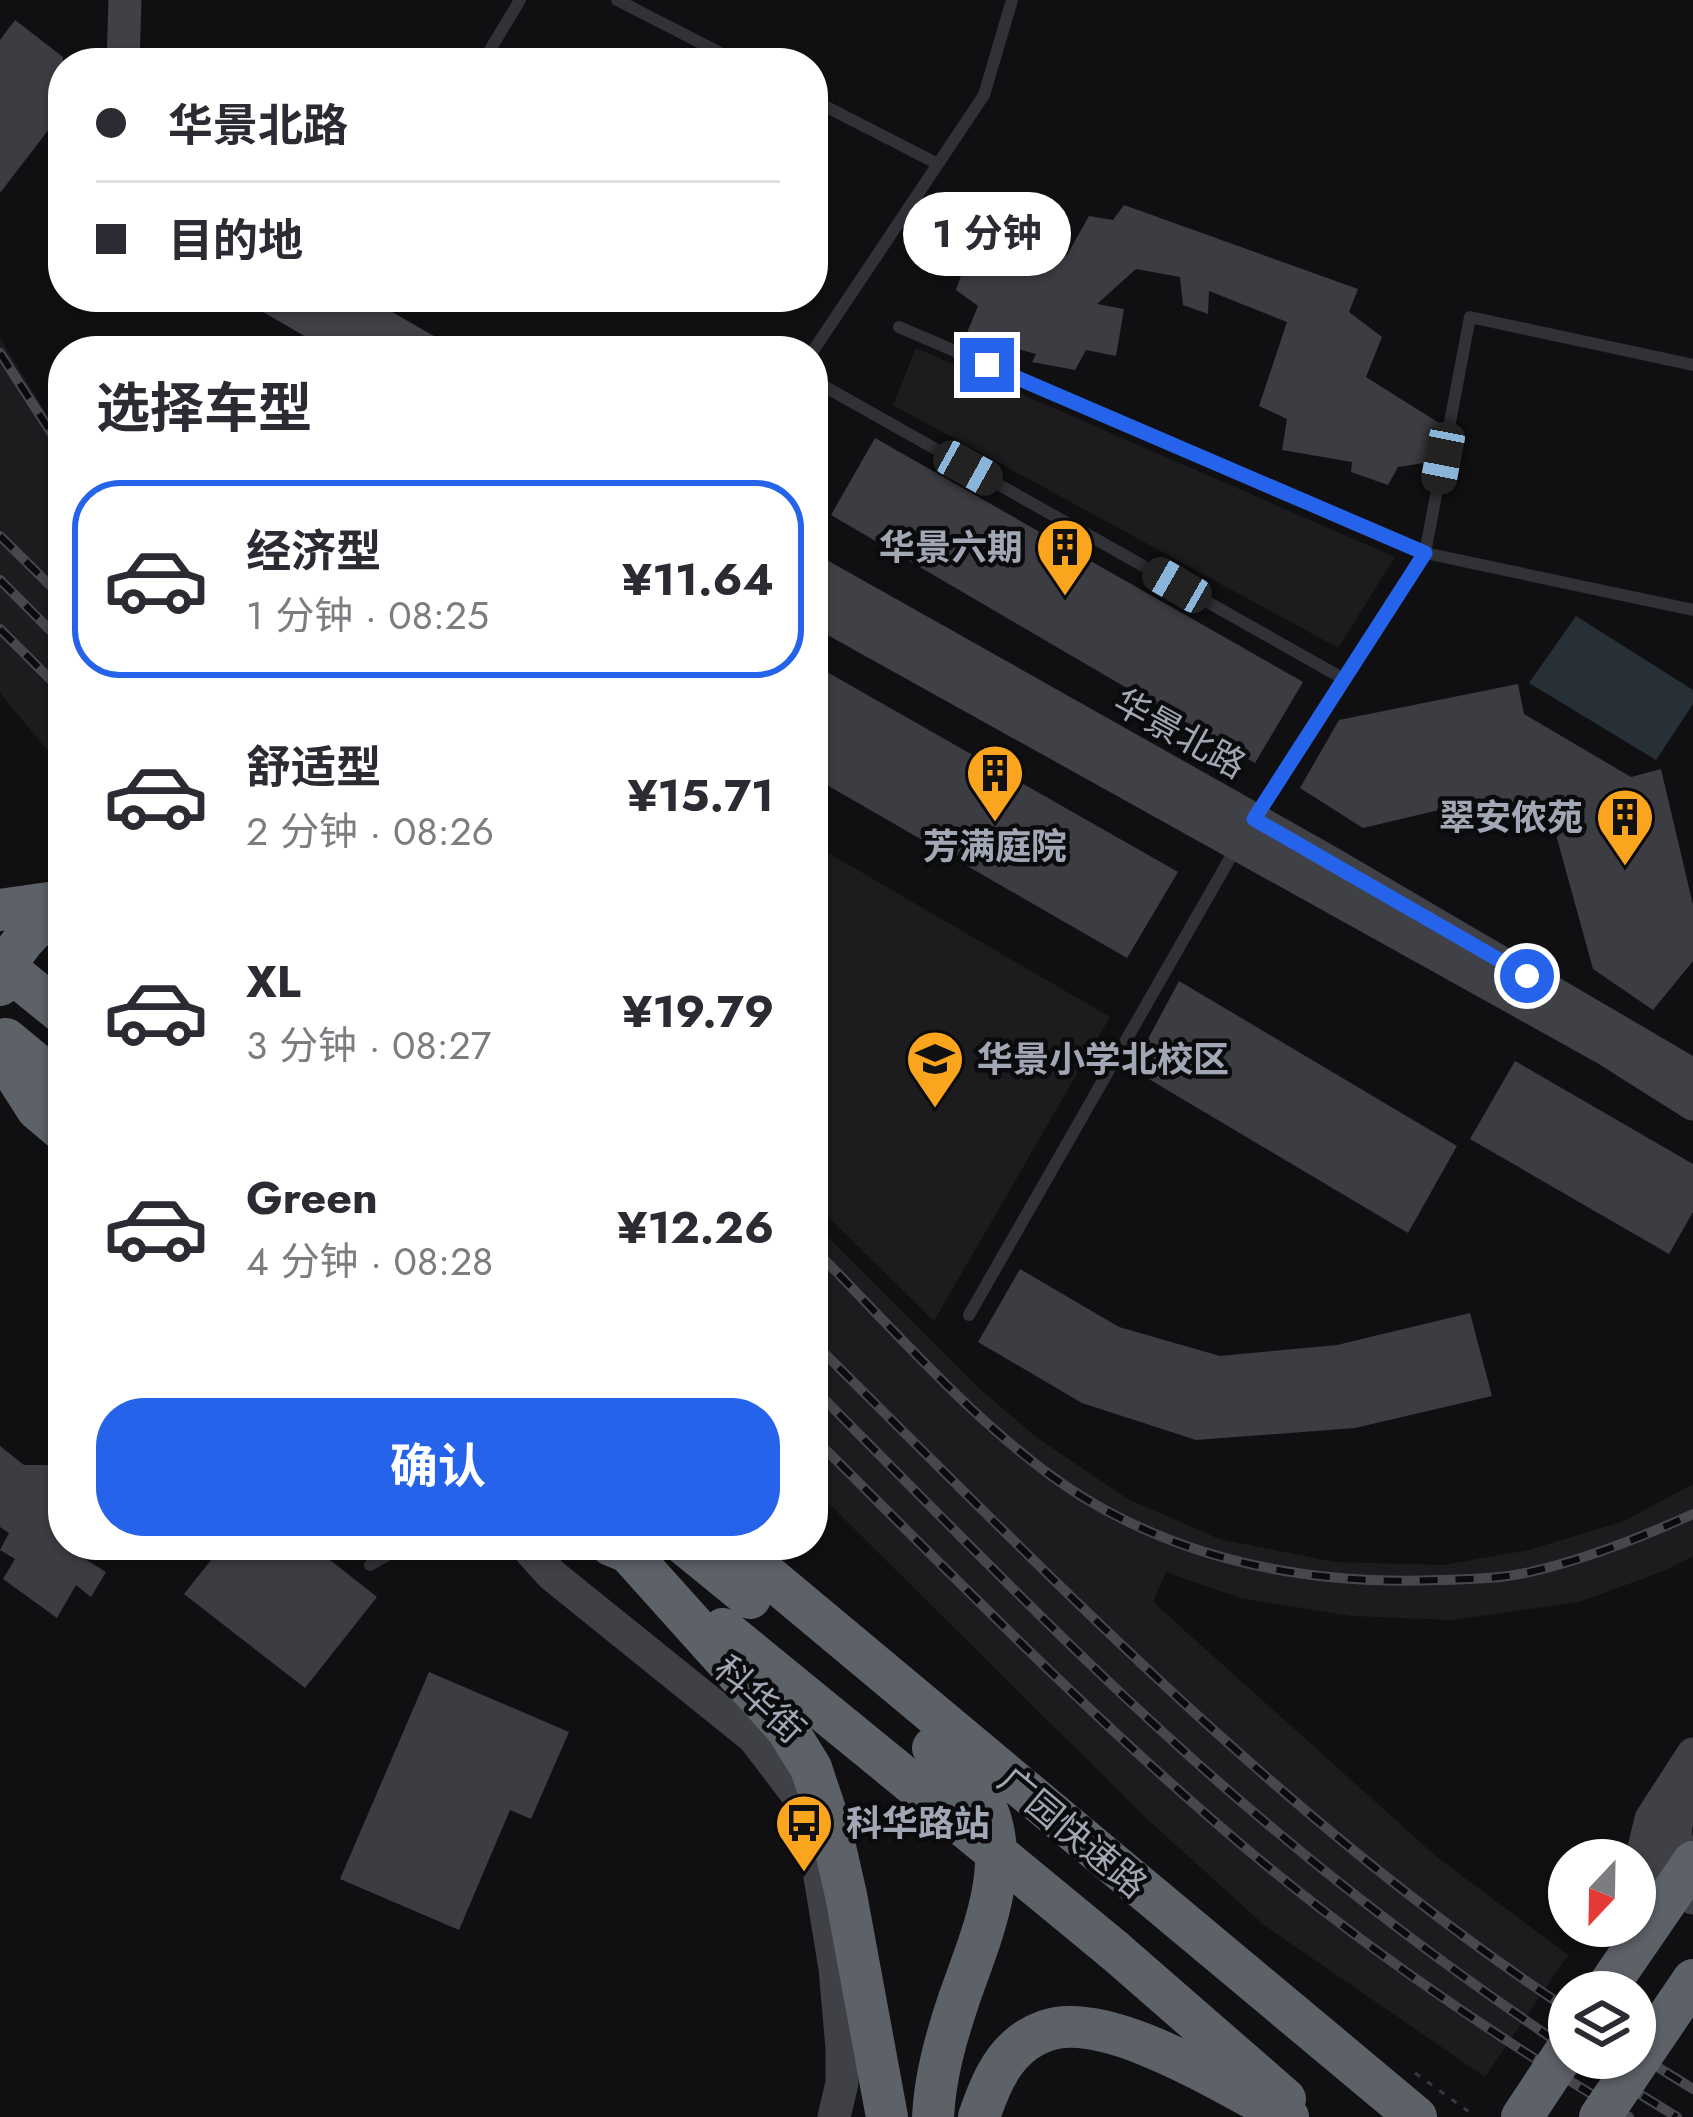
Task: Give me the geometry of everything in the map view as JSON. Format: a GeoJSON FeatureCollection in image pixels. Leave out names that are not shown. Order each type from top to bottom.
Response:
{"type":"FeatureCollection","features":[{"type":"Feature","properties":{"kind":"highway"},"geometry":{"type":"LineString","coordinates":[[0,910],[48,906]]}},
{"type":"Feature","properties":{"kind":"highway"},"geometry":{"type":"LineString","coordinates":[[0,985],[11,956],[48,917]]}},
{"type":"Feature","properties":{"kind":"highway"},"geometry":{"type":"LineString","coordinates":[[0,963],[48,1002]]}},
{"type":"Feature","properties":{"kind":"highway"},"geometry":{"type":"LineString","coordinates":[[0,1034],[48,1100]]}},
{"type":"Feature","properties":{"kind":"highway"},"geometry":{"type":"LineString","coordinates":[[0,1051],[14,1077],[48,1103]]}},
{"type":"Feature","properties":{"kind":"highway"},"geometry":{"type":"LineString","coordinates":[[0,1081],[48,1105]]}},
{"type":"Feature","properties":{"kind":"highway"},"geometry":{"type":"LineString","coordinates":[[631,1560],[787,1729],[811,1768],[846,1894],[887,2117]]}},
{"type":"Feature","properties":{"kind":"highway","name":"广园快速路"},"geometry":{"type":"LineString","coordinates":[[635,1560],[1114,1950],[1304,2117]]}},
{"type":"Feature","properties":{"kind":"highway"},"geometry":{"type":"LineString","coordinates":[[703,1560],[917,1734],[968,1779],[982,1800],[995,1846],[992,1910],[940,2059],[933,2117]]}},
{"type":"Feature","properties":{"kind":"highway","name":"广园快速路"},"geometry":{"type":"LineString","coordinates":[[749,1560],[1416,2117]]}},
{"type":"Feature","properties":{"kind":"highway"},"geometry":{"type":"LineString","coordinates":[[1618,1971],[1693,1863]]}},
{"type":"Feature","properties":{"kind":"highway"},"geometry":{"type":"LineString","coordinates":[[1646,1971],[1693,1898]]}},
{"type":"Feature","properties":{"kind":"highway"},"geometry":{"type":"LineString","coordinates":[[1600,2117],[1693,1980]]}},
{"type":"Feature","properties":{"kind":"highway"},"geometry":{"type":"LineString","coordinates":[[979,2117],[993,2077],[1016,2047],[1046,2030],[1080,2027],[1118,2035],[1157,2051],[1288,2117]]}},
{"type":"Feature","properties":{"kind":"highway"},"geometry":{"type":"LineString","coordinates":[[1522,2117],[1548,2078]]}},
{"type":"Feature","properties":{"kind":"highway"},"geometry":{"type":"LineString","coordinates":[[1553,2117],[1577,2079]]}},
{"type":"Feature","properties":{"kind":"street"},"geometry":{"type":"LineString","coordinates":[[123,48],[124,0]]}},
{"type":"Feature","properties":{"kind":"street"},"geometry":{"type":"LineString","coordinates":[[330,315],[387,336]]}},
{"type":"Feature","properties":{"kind":"street","name":"华景北路"},"geometry":{"type":"LineString","coordinates":[[828,580],[1691,1092]]}},
{"type":"Feature","properties":{"kind":"street","name":"华景北路"},"geometry":{"type":"LineString","coordinates":[[828,616],[1246,832]]}},
{"type":"Feature","properties":{"kind":"street","name":"科华街"},"geometry":{"type":"LineString","coordinates":[[538,1560],[754,1738],[799,1797],[812,1828],[835,1968],[842,2083],[834,2117]]}},
{"type":"Feature","properties":{"kind":"street"},"geometry":{"type":"LineString","coordinates":[[1693,1754],[1651,1819],[1643,1848],[1652,1864],[1693,1898]]}},
{"type":"Feature","properties":{"kind":"street"},"geometry":{"type":"LineString","coordinates":[[1693,1790],[1673,1835],[1681,1854],[1693,1863]]}},
{"type":"Feature","properties":{"kind":"lane"},"geometry":{"type":"LineString","coordinates":[[491,48],[520,0]]}},
{"type":"Feature","properties":{"kind":"lane"},"geometry":{"type":"LineString","coordinates":[[616,0],[710,48]]}},
{"type":"Feature","properties":{"kind":"lane"},"geometry":{"type":"LineString","coordinates":[[824,336],[984,95],[1012,0]]}},
{"type":"Feature","properties":{"kind":"lane"},"geometry":{"type":"LineString","coordinates":[[828,108],[938,164]]}},
{"type":"Feature","properties":{"kind":"lane"},"geometry":{"type":"LineString","coordinates":[[969,1315],[1246,832],[1425,553],[1470,317],[1693,365]]}},
{"type":"Feature","properties":{"kind":"lane"},"geometry":{"type":"LineString","coordinates":[[899,328],[1425,553],[1693,610]]}},
{"type":"Feature","properties":{"kind":"lane"},"geometry":{"type":"LineString","coordinates":[[828,388],[1344,679]]}},
{"type":"Feature","properties":{"kind":"lane"},"geometry":{"type":"LineString","coordinates":[[370,1564],[377,1560]]}},
{"type":"Feature","properties":{"kind":"path"},"geometry":{"type":"LineString","coordinates":[[1408,2068],[1472,2114]]}},
{"type":"Feature","properties":{"kind":"shaded area"},"geometry":{"type":"Polygon","coordinates":[[[0,338],[48,416],[48,751],[0,693],[0,338]]]}},
{"type":"Feature","properties":{"kind":"shaded area"},"geometry":{"type":"Polygon","coordinates":[[[916,348],[1395,557],[1338,648],[893,405],[916,348]]]}},
{"type":"Feature","properties":{"kind":"shaded area"},"geometry":{"type":"Polygon","coordinates":[[[1576,616],[1693,690],[1693,704],[1656,760],[1529,683],[1576,616]]]}},
{"type":"Feature","properties":{"kind":"shaded area","name":"华景小学北校区"},"geometry":{"type":"Polygon","coordinates":[[[828,853],[1110,1017],[934,1321],[828,1217],[828,853]]]}},
{"type":"Feature","properties":{"kind":"shaded area"},"geometry":{"type":"Polygon","coordinates":[[[828,1237],[981,1390],[1036,1437],[1128,1499],[1219,1539],[1335,1562],[1443,1565],[1529,1550],[1624,1521],[1693,1484],[1693,1556],[1579,1602],[1453,1620],[1351,1616],[1240,1598],[1166,1572],[1153,1602],[1438,1858],[1548,1940],[1548,1947],[1568,1955],[1557,1971],[1548,1971],[1548,1984],[1485,2077],[1264,1925],[1146,1818],[828,1503],[828,1237]]]}},
{"type":"Feature","properties":{"kind":"building"},"geometry":{"type":"Polygon","coordinates":[[[15,20],[51,48],[48,131],[0,193],[0,40],[15,20]]]}},
{"type":"Feature","properties":{"kind":"building"},"geometry":{"type":"Polygon","coordinates":[[[1124,205],[1358,289],[1349,312],[1382,337],[1366,377],[1439,423],[1424,463],[1398,467],[1388,485],[1351,472],[1352,462],[1282,450],[1287,419],[1259,406],[1287,322],[1209,291],[1208,314],[1183,305],[1180,277],[1136,269],[1097,304],[1124,309],[1116,356],[1086,350],[1075,370],[1032,362],[1036,354],[966,335],[978,306],[956,290],[969,253],[1067,255],[1089,216],[1113,220],[1124,205]]]}},
{"type":"Feature","properties":{"kind":"building","name":"华景六期"},"geometry":{"type":"Polygon","coordinates":[[[875,438],[1303,682],[1255,763],[831,515],[875,438]]]}},
{"type":"Feature","properties":{"kind":"building","name":"芳满庭院"},"geometry":{"type":"Polygon","coordinates":[[[828,673],[1178,872],[1127,958],[828,786],[828,673]]]}},
{"type":"Feature","properties":{"kind":"building","name":"翠安侬苑"},"geometry":{"type":"Polygon","coordinates":[[[1518,684],[1524,714],[1631,777],[1661,769],[1693,905],[1693,961],[1653,1010],[1593,969],[1555,831],[1498,796],[1363,828],[1300,788],[1339,720],[1518,684]]]}},
{"type":"Feature","properties":{"kind":"building"},"geometry":{"type":"Polygon","coordinates":[[[1179,981],[1457,1146],[1408,1233],[1132,1069],[1179,981]]]}},
{"type":"Feature","properties":{"kind":"building"},"geometry":{"type":"Polygon","coordinates":[[[1515,1061],[1693,1164],[1693,1212],[1669,1254],[1470,1139],[1515,1061]]]}},
{"type":"Feature","properties":{"kind":"building"},"geometry":{"type":"Polygon","coordinates":[[[1020,1269],[1119,1327],[1220,1356],[1337,1345],[1470,1313],[1492,1396],[1355,1428],[1196,1440],[1082,1403],[978,1342],[1020,1269]]]}},
{"type":"Feature","properties":{"kind":"building"},"geometry":{"type":"Polygon","coordinates":[[[0,1446],[24,1465],[48,1465],[48,1560],[86,1560],[106,1572],[91,1597],[76,1585],[57,1618],[3,1579],[15,1559],[0,1550],[9,1533],[0,1527],[0,1446]]]}},
{"type":"Feature","properties":{"kind":"building"},"geometry":{"type":"Polygon","coordinates":[[[211,1560],[330,1560],[377,1597],[305,1688],[184,1594],[211,1560]]]}},
{"type":"Feature","properties":{"kind":"building"},"geometry":{"type":"Polygon","coordinates":[[[429,1672],[569,1732],[531,1819],[510,1810],[459,1930],[340,1879],[429,1672]]]}},
{"type":"Feature","properties":{"kind":"railway"},"geometry":{"type":"LineString","coordinates":[[0,353],[48,428]]}},
{"type":"Feature","properties":{"kind":"railway"},"geometry":{"type":"LineString","coordinates":[[0,536],[48,583]]}},
{"type":"Feature","properties":{"kind":"railway"},"geometry":{"type":"LineString","coordinates":[[0,580],[48,628]]}},
{"type":"Feature","properties":{"kind":"railway"},"geometry":{"type":"LineString","coordinates":[[0,629],[48,677]]}},
{"type":"Feature","properties":{"kind":"railway"},"geometry":{"type":"LineString","coordinates":[[828,1263],[941,1380],[1045,1472],[1122,1519],[1209,1553],[1253,1565],[1345,1578],[1496,1577],[1593,1554],[1693,1514]]}},
{"type":"Feature","properties":{"kind":"railway"},"geometry":{"type":"LineString","coordinates":[[828,1357],[1083,1608],[1269,1779],[1365,1860],[1548,1995]]}},
{"type":"Feature","properties":{"kind":"railway"},"geometry":{"type":"LineString","coordinates":[[828,1403],[1040,1615],[1215,1779],[1383,1917],[1548,2035]]}},
{"type":"Feature","properties":{"kind":"railway"},"geometry":{"type":"LineString","coordinates":[[828,1452],[1081,1700],[1249,1851],[1434,1992],[1629,2117]]}},
{"type":"Feature","properties":{"kind":"railway"},"geometry":{"type":"LineString","coordinates":[[1656,2066],[1693,2089]]}},
{"type":"Feature","properties":{"kind":"railway"},"geometry":{"type":"LineString","coordinates":[[1615,2079],[1677,2117]]}},
{"type":"Feature","properties":{"kind":"place","name":"华景六期"},"geometry":{"type":"Point","coordinates":[1065,598]}},
{"type":"Feature","properties":{"kind":"place","name":"芳满庭院"},"geometry":{"type":"Point","coordinates":[995,824]}},
{"type":"Feature","properties":{"kind":"place","name":"翠安侬苑"},"geometry":{"type":"Point","coordinates":[1625,868]}},
{"type":"Feature","properties":{"kind":"place","name":"华景小学北校区"},"geometry":{"type":"Point","coordinates":[935,1110]}},
{"type":"Feature","properties":{"kind":"place","name":"科华路站"},"geometry":{"type":"Point","coordinates":[804,1874]}},
{"type":"Feature","properties":{"kind":"route"},"geometry":{"type":"LineString","coordinates":[[987,365],[1425,553],[1254,819],[1527,976]]}}]}
